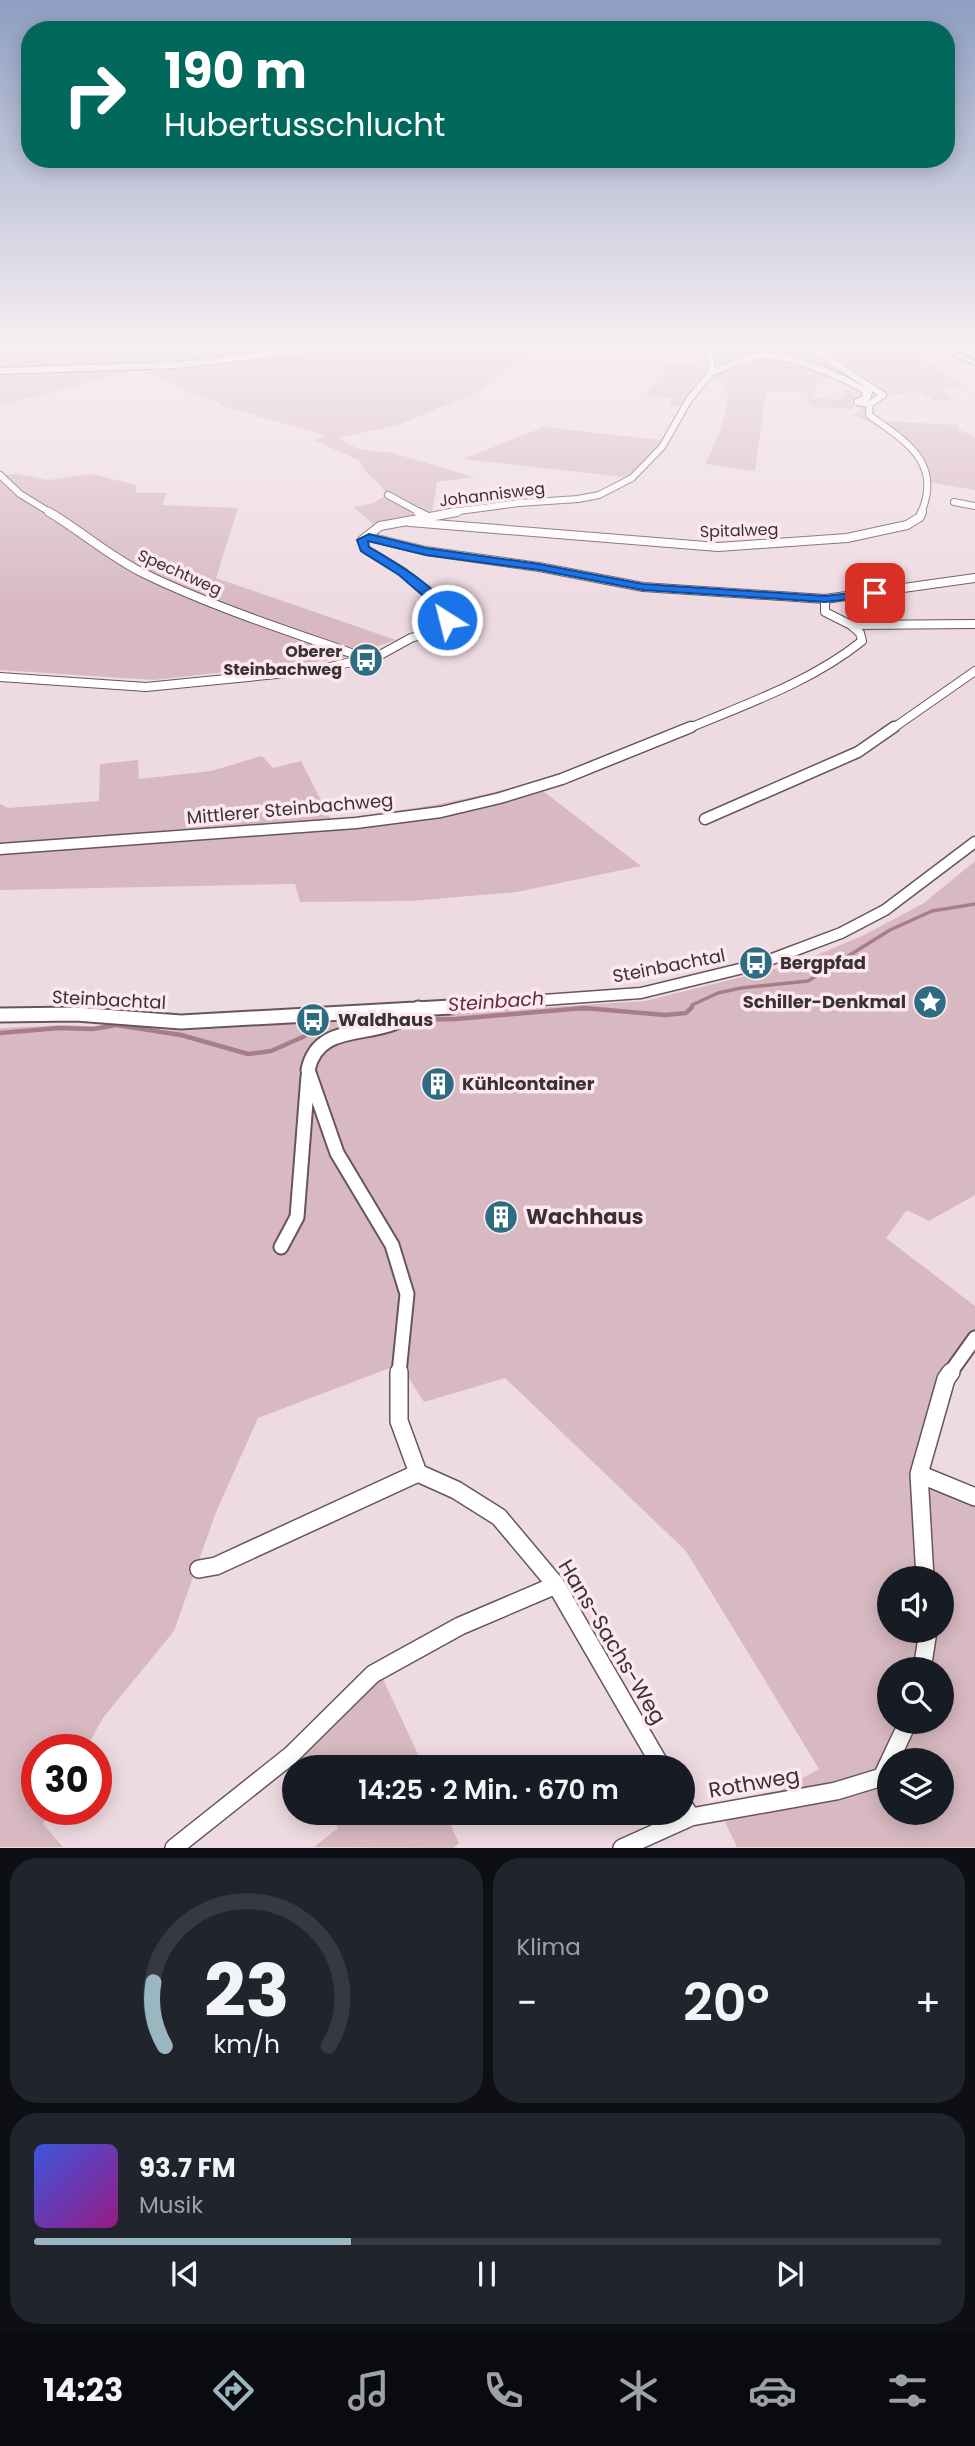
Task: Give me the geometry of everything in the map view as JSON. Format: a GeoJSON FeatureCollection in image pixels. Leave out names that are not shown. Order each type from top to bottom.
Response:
{"type":"FeatureCollection","features":[{"type":"Feature","properties":{"kind":"street","name":"Johannisweg"},"geometry":{"type":"LineString","coordinates":[[369,537],[372,529],[426,516],[519,503],[590,498],[632,478],[671,433]]}},
{"type":"Feature","properties":{"kind":"street","name":"Spitalweg"},"geometry":{"type":"LineString","coordinates":[[400,521],[718,547],[846,538],[907,525],[920,517],[925,508],[928,488],[918,452],[897,433]]}},
{"type":"Feature","properties":{"kind":"street","name":"Spechtweg"},"geometry":{"type":"LineString","coordinates":[[0,475],[20,494],[114,557],[144,573],[240,614],[368,659]]}},
{"type":"Feature","properties":{"kind":"street"},"geometry":{"type":"LineString","coordinates":[[388,495],[426,516]]}},
{"type":"Feature","properties":{"kind":"street"},"geometry":{"type":"LineString","coordinates":[[954,502],[975,506]]}},
{"type":"Feature","properties":{"kind":"street"},"geometry":{"type":"LineString","coordinates":[[0,677],[162,687],[318,670],[368,659],[440,627],[447,620],[448,613],[403,572],[365,549],[362,540],[369,537],[426,551],[539,567],[643,587],[824,602],[975,578]]}},
{"type":"Feature","properties":{"kind":"street"},"geometry":{"type":"LineString","coordinates":[[824,602],[825,612],[851,625],[975,624]]}},
{"type":"Feature","properties":{"kind":"street","name":"Mittlerer Steinbachweg"},"geometry":{"type":"LineString","coordinates":[[0,849],[102,839],[345,824],[466,807],[516,794],[672,735],[824,666],[853,650],[862,641],[860,633],[851,625]]}},
{"type":"Feature","properties":{"kind":"street"},"geometry":{"type":"LineString","coordinates":[[705,819],[858,752],[975,671]]}},
{"type":"Feature","properties":{"kind":"street","name":"Steinbachtal"},"geometry":{"type":"LineString","coordinates":[[0,1015],[76,1014],[181,1022],[641,993],[756,965],[803,949],[885,910],[975,842]]}},
{"type":"Feature","properties":{"kind":"street"},"geometry":{"type":"LineString","coordinates":[[281,1247],[297,1217],[310,1060],[323,1042],[345,1033],[401,1019],[419,1008]]}},
{"type":"Feature","properties":{"kind":"street"},"geometry":{"type":"LineString","coordinates":[[199,1569],[216,1566],[418,1473],[399,1422],[399,1373],[407,1294],[392,1245],[337,1153],[326,1113],[309,1070]]}},
{"type":"Feature","properties":{"kind":"street"},"geometry":{"type":"LineString","coordinates":[[924,1566],[919,1474],[946,1379],[975,1338]]}},
{"type":"Feature","properties":{"kind":"street","name":"Hans-Sachs-Weg"},"geometry":{"type":"LineString","coordinates":[[418,1473],[456,1490],[499,1517],[556,1585],[654,1755]]}},
{"type":"Feature","properties":{"kind":"street"},"geometry":{"type":"LineString","coordinates":[[919,1474],[975,1497]]}},
{"type":"Feature","properties":{"kind":"street"},"geometry":{"type":"LineString","coordinates":[[174,1847],[291,1755],[373,1674],[460,1626],[556,1585]]}},
{"type":"Feature","properties":{"kind":"street","name":"Rothweg"},"geometry":{"type":"LineString","coordinates":[[695,1809],[836,1791],[877,1779]]}},
{"type":"Feature","properties":{"kind":"street","name":"Rothweg"},"geometry":{"type":"LineString","coordinates":[[622,1847],[661,1825]]}},
{"type":"Feature","properties":{"kind":"shaded area"},"geometry":{"type":"Polygon","coordinates":[[[318,433],[359,433],[338,438],[358,449],[393,453],[473,477],[437,482],[432,513],[375,526],[354,507],[374,503],[386,495],[384,490],[365,471],[360,461],[314,440],[328,436],[318,433]]]}},
{"type":"Feature","properties":{"kind":"shaded area"},"geometry":{"type":"Polygon","coordinates":[[[528,433],[599,433],[667,441],[632,478],[463,459],[528,433]]]}},
{"type":"Feature","properties":{"kind":"shaded area"},"geometry":{"type":"Polygon","coordinates":[[[760,433],[755,471],[705,464],[718,435],[760,433]]]}},
{"type":"Feature","properties":{"kind":"shaded area"},"geometry":{"type":"Polygon","coordinates":[[[892,433],[967,433],[975,437],[975,490],[933,483],[926,478],[918,452],[907,440],[892,433]]]}},
{"type":"Feature","properties":{"kind":"shaded area"},"geometry":{"type":"Polygon","coordinates":[[[16,474],[49,480],[92,474],[137,485],[135,493],[167,493],[162,505],[238,508],[216,578],[396,640],[340,659],[154,680],[0,670],[0,475],[16,474]]]}},
{"type":"Feature","properties":{"kind":"shaded area"},"geometry":{"type":"Polygon","coordinates":[[[262,756],[273,768],[301,761],[331,820],[457,800],[531,782],[641,866],[517,892],[412,901],[300,902],[295,884],[0,890],[0,804],[8,808],[99,801],[100,764],[138,760],[139,779],[211,771],[262,756]]]}},
{"type":"Feature","properties":{"kind":"shaded area"},"geometry":{"type":"Polygon","coordinates":[[[975,861],[975,1195],[929,1221],[907,1210],[886,1238],[975,1306],[975,1332],[942,1378],[915,1475],[975,1500],[975,1847],[737,1847],[725,1822],[819,1769],[686,1551],[505,1378],[424,1402],[400,1364],[258,1418],[216,1512],[174,1631],[103,1718],[94,1734],[21,1734],[21,1825],[44,1825],[63,1847],[0,1847],[0,1028],[67,1025],[181,1031],[645,1001],[798,963],[864,935],[924,903],[975,861]]]}},
{"type":"Feature","properties":{"kind":"shaded area"},"geometry":{"type":"Polygon","coordinates":[[[381,1675],[418,1755],[299,1755],[298,1753],[381,1675]]]}},
{"type":"Feature","properties":{"kind":"shaded area"},"geometry":{"type":"Polygon","coordinates":[[[336,1825],[451,1825],[459,1843],[453,1848],[314,1847],[338,1828],[336,1825]]]}},
{"type":"Feature","properties":{"kind":"waterway","name":"Steinbach"},"geometry":{"type":"LineString","coordinates":[[691,1008],[718,993],[808,981],[890,930],[932,911],[975,904]]}},
{"type":"Feature","properties":{"kind":"waterway","name":"Steinbach"},"geometry":{"type":"LineString","coordinates":[[408,1020],[456,1019],[584,1008],[665,1015],[686,1013],[691,1008]]}},
{"type":"Feature","properties":{"kind":"waterway","name":"Steinbach"},"geometry":{"type":"LineString","coordinates":[[576,1009],[592,1009]]}},
{"type":"Feature","properties":{"kind":"waterway","name":"Steinbach"},"geometry":{"type":"LineString","coordinates":[[0,1033],[59,1028],[93,1029],[116,1025],[181,1035],[248,1054],[271,1051],[305,1036]]}},
{"type":"Feature","properties":{"kind":"place","name":"Oberer Steinbachweg"},"geometry":{"type":"Point","coordinates":[366,660]}},
{"type":"Feature","properties":{"kind":"place","name":"Bergpfad"},"geometry":{"type":"Point","coordinates":[756,963]}},
{"type":"Feature","properties":{"kind":"place","name":"Schiller-Denkmal"},"geometry":{"type":"Point","coordinates":[930,1002]}},
{"type":"Feature","properties":{"kind":"place","name":"Waldhaus"},"geometry":{"type":"Point","coordinates":[313,1020]}},
{"type":"Feature","properties":{"kind":"place","name":"Kühlcontainer"},"geometry":{"type":"Point","coordinates":[438,1084]}},
{"type":"Feature","properties":{"kind":"place","name":"Wachhaus"},"geometry":{"type":"Point","coordinates":[501,1217]}},
{"type":"Feature","properties":{"kind":"route"},"geometry":{"type":"LineString","coordinates":[[447,620],[448,613],[440,603],[403,572],[365,549],[362,540],[369,537],[400,547],[539,567],[643,587],[825,599],[875,593]]}}]}
